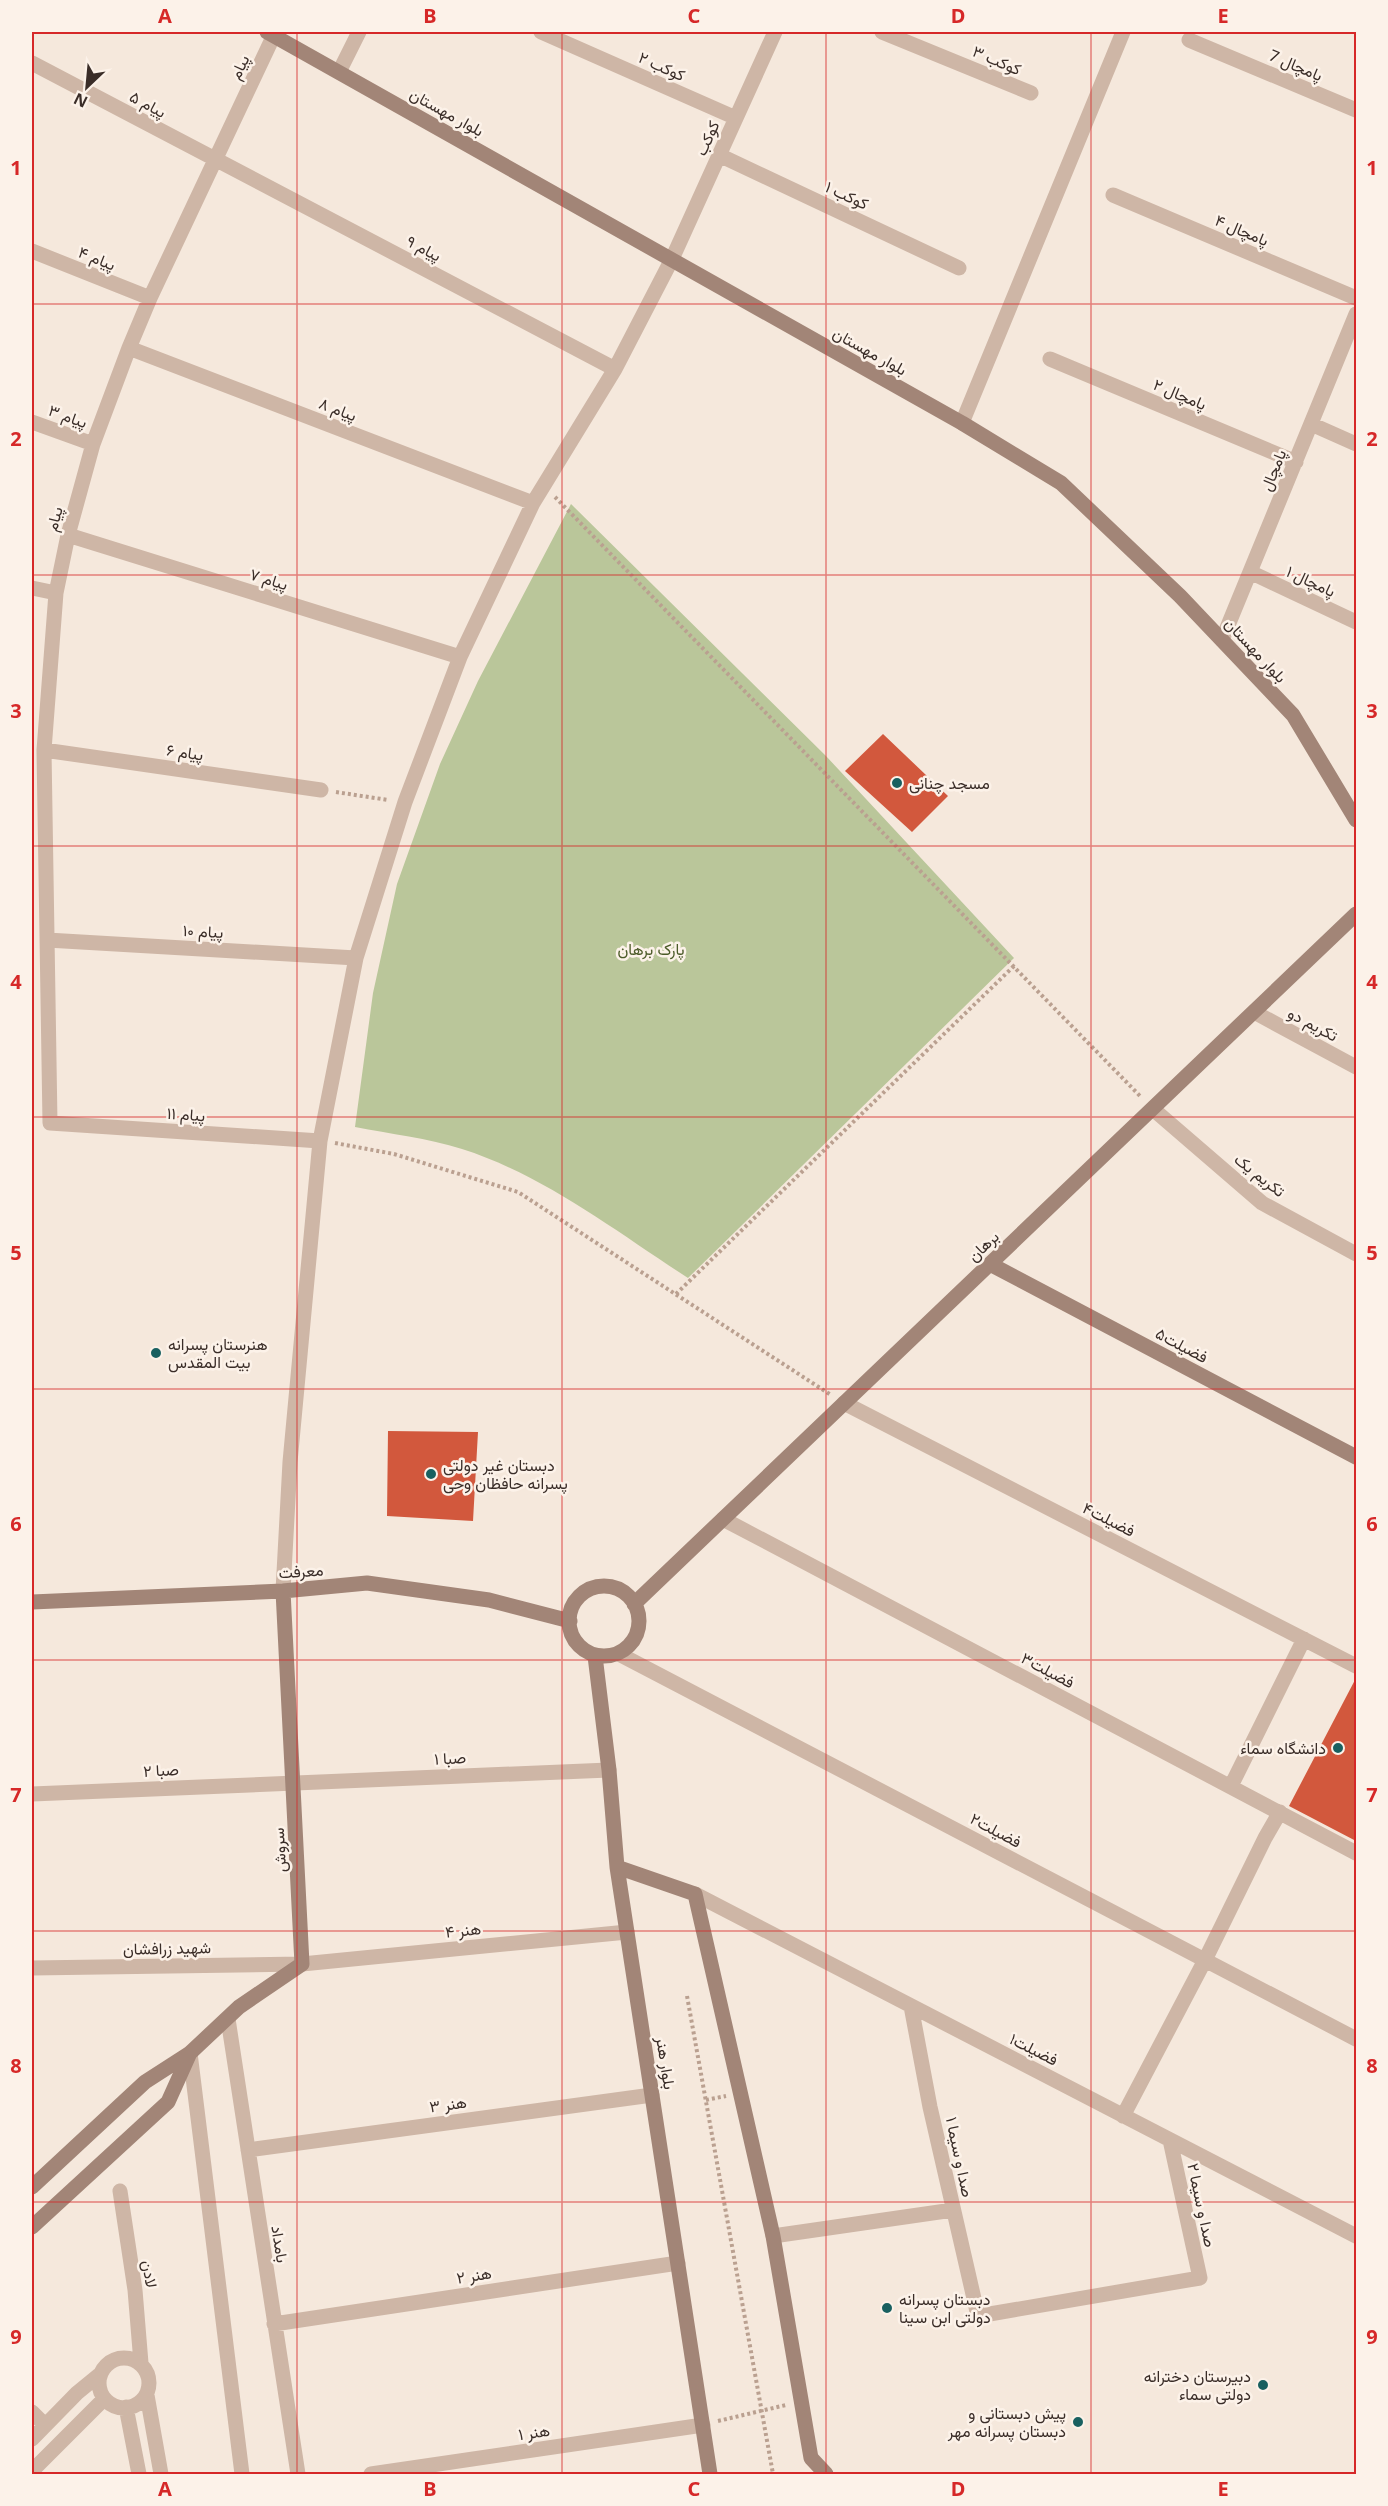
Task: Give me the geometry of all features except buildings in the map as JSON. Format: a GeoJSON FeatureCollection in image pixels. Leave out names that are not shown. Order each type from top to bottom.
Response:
{"type":"FeatureCollection","features":[{"type":"Feature","properties":{"kind":"street"},"geometry":{"type":"LineString","coordinates":[[339,72],[359,32]]}},
{"type":"Feature","properties":{"kind":"street","name":"کوکب ۲"},"geometry":{"type":"LineString","coordinates":[[541,32],[736,118]]}},
{"type":"Feature","properties":{"kind":"street","name":"کوکب"},"geometry":{"type":"LineString","coordinates":[[283,1590],[290,1462],[320,1141],[356,958],[405,802],[460,657],[533,503],[615,369],[672,259],[775,32]]}},
{"type":"Feature","properties":{"kind":"street","name":"کوکب ۳"},"geometry":{"type":"LineString","coordinates":[[882,32],[1031,93]]}},
{"type":"Feature","properties":{"kind":"street"},"geometry":{"type":"LineString","coordinates":[[962,423],[1123,32]]}},
{"type":"Feature","properties":{"kind":"street","name":"بلوار مهستان"},"geometry":{"type":"LineString","coordinates":[[271,33],[962,423],[1061,483],[1180,596],[1293,715],[1356,820]]}},
{"type":"Feature","properties":{"kind":"street","name":"پیام"},"geometry":{"type":"LineString","coordinates":[[50,1123],[47,940],[38,779],[44,750],[56,593],[68,535],[93,444],[129,348],[150,298],[216,160],[271,33]]}},
{"type":"Feature","properties":{"kind":"street","name":"پامچال 7"},"geometry":{"type":"LineString","coordinates":[[1189,40],[1356,110]]}},
{"type":"Feature","properties":{"kind":"street","name":"پیام ۵"},"geometry":{"type":"LineString","coordinates":[[32,63],[216,160]]}},
{"type":"Feature","properties":{"kind":"street","name":"کوکب ۱"},"geometry":{"type":"LineString","coordinates":[[719,155],[959,268]]}},
{"type":"Feature","properties":{"kind":"street","name":"پیام ۹"},"geometry":{"type":"LineString","coordinates":[[216,160],[615,369]]}},
{"type":"Feature","properties":{"kind":"street","name":"پامچال ۴"},"geometry":{"type":"LineString","coordinates":[[1113,195],[1356,298]]}},
{"type":"Feature","properties":{"kind":"street","name":"پیام ۴"},"geometry":{"type":"LineString","coordinates":[[32,251],[150,298]]}},
{"type":"Feature","properties":{"kind":"street","name":"پامچال"},"geometry":{"type":"LineString","coordinates":[[1222,640],[1356,314]]}},
{"type":"Feature","properties":{"kind":"street","name":"پیام ۸"},"geometry":{"type":"LineString","coordinates":[[129,348],[533,503]]}},
{"type":"Feature","properties":{"kind":"street","name":"پامچال ۲"},"geometry":{"type":"LineString","coordinates":[[1050,359],[1296,462]]}},
{"type":"Feature","properties":{"kind":"street","name":"پیام ۳"},"geometry":{"type":"LineString","coordinates":[[32,422],[93,444]]}},
{"type":"Feature","properties":{"kind":"street"},"geometry":{"type":"LineString","coordinates":[[1311,424],[1356,444]]}},
{"type":"Feature","properties":{"kind":"street","name":"پیام ۷"},"geometry":{"type":"LineString","coordinates":[[68,535],[460,657]]}},
{"type":"Feature","properties":{"kind":"street","name":"پامچال ۱"},"geometry":{"type":"LineString","coordinates":[[1250,572],[1356,622]]}},
{"type":"Feature","properties":{"kind":"street"},"geometry":{"type":"LineString","coordinates":[[32,588],[56,593]]}},
{"type":"Feature","properties":{"kind":"street","name":"پیام ۶"},"geometry":{"type":"LineString","coordinates":[[44,750],[321,790]]}},
{"type":"Feature","properties":{"kind":"street","name":"برهان"},"geometry":{"type":"LineString","coordinates":[[634,1604],[1356,914]]}},
{"type":"Feature","properties":{"kind":"street","name":"پیام ۱۰"},"geometry":{"type":"LineString","coordinates":[[47,940],[356,958]]}},
{"type":"Feature","properties":{"kind":"street","name":"تکریم دو"},"geometry":{"type":"LineString","coordinates":[[1254,1012],[1356,1067]]}},
{"type":"Feature","properties":{"kind":"street","name":"تکریم یک"},"geometry":{"type":"LineString","coordinates":[[1153,1108],[1262,1203],[1356,1254]]}},
{"type":"Feature","properties":{"kind":"street","name":"پیام ۱۱"},"geometry":{"type":"LineString","coordinates":[[50,1123],[320,1141]]}},
{"type":"Feature","properties":{"kind":"street","name":"فضیلت۵"},"geometry":{"type":"LineString","coordinates":[[990,1264],[1356,1457]]}},
{"type":"Feature","properties":{"kind":"street","name":"فضیلت۴"},"geometry":{"type":"LineString","coordinates":[[844,1404],[1356,1666]]}},
{"type":"Feature","properties":{"kind":"street","name":"فضیلت۳"},"geometry":{"type":"LineString","coordinates":[[723,1519],[1356,1853]]}},
{"type":"Feature","properties":{"kind":"street","name":"معرفت"},"geometry":{"type":"LineString","coordinates":[[32,1602],[283,1590],[367,1583],[489,1600],[570,1621]]}},
{"type":"Feature","properties":{"kind":"street"},"geometry":{"type":"LineString","coordinates":[[594,1587],[617,1588],[634,1604],[639,1615],[639,1626],[635,1638],[628,1647],[618,1653],[595,1656],[579,1646],[570,1633],[570,1610],[575,1599],[584,1591],[594,1587]]}},
{"type":"Feature","properties":{"kind":"street","name":"سروش"},"geometry":{"type":"LineString","coordinates":[[283,1590],[302,1965]]}},
{"type":"Feature","properties":{"kind":"street"},"geometry":{"type":"LineString","coordinates":[[1231,1786],[1304,1639]]}},
{"type":"Feature","properties":{"kind":"street","name":"فضیلت۲"},"geometry":{"type":"LineString","coordinates":[[618,1653],[1356,2039]]}},
{"type":"Feature","properties":{"kind":"street","name":"بلوار هنر"},"geometry":{"type":"LineString","coordinates":[[595,1656],[609,1770],[617,1867],[710,2475]]}},
{"type":"Feature","properties":{"kind":"street","name":"صبا ۱"},"geometry":{"type":"LineString","coordinates":[[293,1782],[609,1770]]}},
{"type":"Feature","properties":{"kind":"street","name":"صبا ۲"},"geometry":{"type":"LineString","coordinates":[[32,1794],[293,1782]]}},
{"type":"Feature","properties":{"kind":"street"},"geometry":{"type":"LineString","coordinates":[[1123,2116],[1280,1812]]}},
{"type":"Feature","properties":{"kind":"street"},"geometry":{"type":"LineString","coordinates":[[617,1867],[695,1894],[772,2236],[811,2458],[826,2475]]}},
{"type":"Feature","properties":{"kind":"street","name":"فضیلت۱"},"geometry":{"type":"LineString","coordinates":[[695,1894],[1356,2236]]}},
{"type":"Feature","properties":{"kind":"street","name":"هنر ۴"},"geometry":{"type":"LineString","coordinates":[[302,1965],[627,1932]]}},
{"type":"Feature","properties":{"kind":"street"},"geometry":{"type":"LineString","coordinates":[[32,2187],[145,2082],[190,2053],[239,2007],[302,1965]]}},
{"type":"Feature","properties":{"kind":"street","name":"شهید زرافشان"},"geometry":{"type":"LineString","coordinates":[[32,1968],[302,1965]]}},
{"type":"Feature","properties":{"kind":"street","name":"صدا و سیما ۱"},"geometry":{"type":"LineString","coordinates":[[911,2006],[953,2210],[978,2316]]}},
{"type":"Feature","properties":{"kind":"street","name":"بامداد"},"geometry":{"type":"LineString","coordinates":[[228,2019],[298,2475]]}},
{"type":"Feature","properties":{"kind":"street"},"geometry":{"type":"LineString","coordinates":[[32,2227],[168,2102],[190,2053]]}},
{"type":"Feature","properties":{"kind":"street"},"geometry":{"type":"LineString","coordinates":[[190,2053],[242,2475]]}},
{"type":"Feature","properties":{"kind":"street","name":"هنر ۳"},"geometry":{"type":"LineString","coordinates":[[248,2150],[652,2095]]}},
{"type":"Feature","properties":{"kind":"street","name":"صدا و سیما ۲"},"geometry":{"type":"LineString","coordinates":[[978,2316],[1200,2278],[1170,2140]]}},
{"type":"Feature","properties":{"kind":"street","name":"لادن"},"geometry":{"type":"LineString","coordinates":[[120,2191],[135,2290],[141,2363]]}},
{"type":"Feature","properties":{"kind":"street"},"geometry":{"type":"LineString","coordinates":[[772,2236],[953,2210]]}},
{"type":"Feature","properties":{"kind":"street","name":"هنر ۲"},"geometry":{"type":"LineString","coordinates":[[274,2324],[678,2263]]}},
{"type":"Feature","properties":{"kind":"street"},"geometry":{"type":"LineString","coordinates":[[32,2439],[77,2393],[99,2375],[103,2368],[117,2358],[134,2359],[141,2363],[149,2378],[147,2394],[161,2475]]}},
{"type":"Feature","properties":{"kind":"street"},"geometry":{"type":"LineString","coordinates":[[99,2375],[98,2383],[104,2399],[118,2408],[135,2406],[147,2394]]}},
{"type":"Feature","properties":{"kind":"street"},"geometry":{"type":"LineString","coordinates":[[32,2471],[104,2399]]}},
{"type":"Feature","properties":{"kind":"street"},"geometry":{"type":"LineString","coordinates":[[126,2407],[139,2475]]}},
{"type":"Feature","properties":{"kind":"street"},"geometry":{"type":"LineString","coordinates":[[32,2412],[45,2425]]}},
{"type":"Feature","properties":{"kind":"street","name":"هنر ۱"},"geometry":{"type":"LineString","coordinates":[[371,2475],[703,2425]]}},
{"type":"Feature","properties":{"kind":"path"},"geometry":{"type":"LineString","coordinates":[[543,486],[1153,1108]]}},
{"type":"Feature","properties":{"kind":"path"},"geometry":{"type":"LineString","coordinates":[[321,790],[405,802]]}},
{"type":"Feature","properties":{"kind":"path"},"geometry":{"type":"LineString","coordinates":[[676,1294],[1014,966]]}},
{"type":"Feature","properties":{"kind":"path"},"geometry":{"type":"LineString","coordinates":[[320,1141],[394,1154],[518,1191],[844,1404]]}},
{"type":"Feature","properties":{"kind":"path"},"geometry":{"type":"LineString","coordinates":[[687,1996],[773,2475]]}},
{"type":"Feature","properties":{"kind":"path"},"geometry":{"type":"LineString","coordinates":[[703,2425],[762,2410],[802,2403]]}},
{"type":"Feature","properties":{"kind":"green space","name":"پارک برهان"},"geometry":{"type":"Polygon","coordinates":[[[571,504],[826,756],[1014,958],[688,1278],[551,1189],[492,1160],[436,1142],[355,1127],[373,993],[397,884],[440,764],[478,681],[571,504]]]}},
{"type":"Feature","properties":{"kind":"place","name":"مسجد چنانی"},"geometry":{"type":"Point","coordinates":[897,783]}},
{"type":"Feature","properties":{"kind":"place","name":"هنرستان پسرانه بیت المقدس"},"geometry":{"type":"Point","coordinates":[156,1353]}},
{"type":"Feature","properties":{"kind":"place","name":"دبستان غیر دولتی پسرانه حافظان وحی"},"geometry":{"type":"Point","coordinates":[431,1474]}},
{"type":"Feature","properties":{"kind":"place","name":"دانشگاه سماء"},"geometry":{"type":"Point","coordinates":[1338,1748]}},
{"type":"Feature","properties":{"kind":"place","name":"دبستان پسرانه دولتی ابن سینا"},"geometry":{"type":"Point","coordinates":[887,2308]}},
{"type":"Feature","properties":{"kind":"place","name":"دبیرستان دخترانه دولتی سماء"},"geometry":{"type":"Point","coordinates":[1263,2385]}},
{"type":"Feature","properties":{"kind":"place","name":"پیش دبستانی و دبستان پسرانه مهر"},"geometry":{"type":"Point","coordinates":[1078,2422]}}]}
